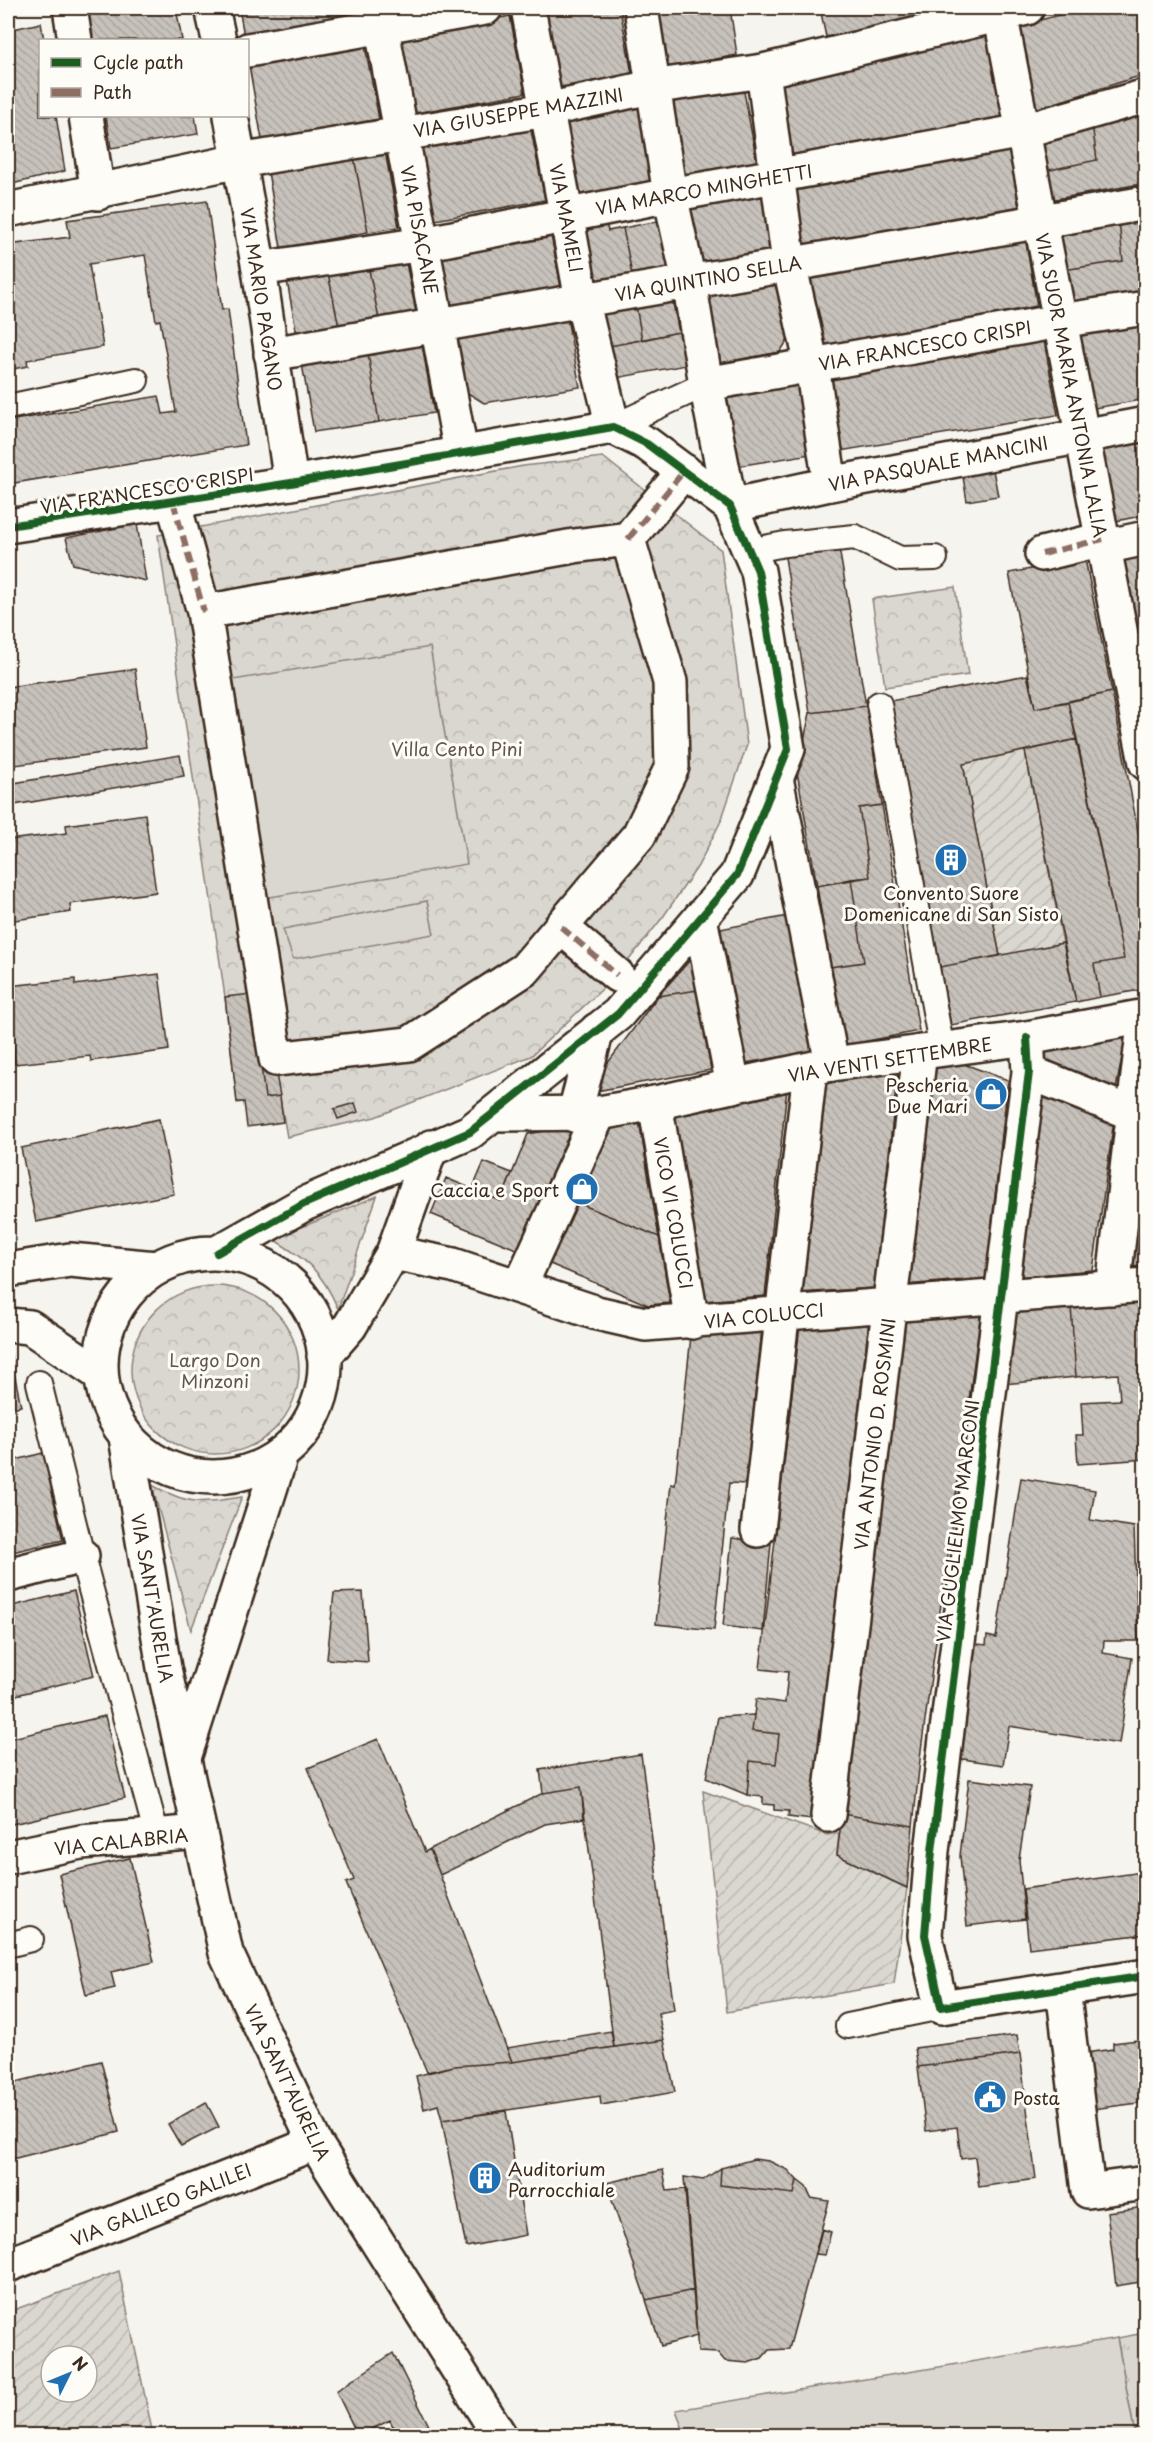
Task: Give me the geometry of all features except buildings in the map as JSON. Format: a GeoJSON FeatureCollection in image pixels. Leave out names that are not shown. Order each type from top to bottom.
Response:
{"type":"FeatureCollection","features":[{"type":"Feature","properties":{"kind":"street"},"geometry":{"type":"LineString","coordinates":[[70,8],[75,39]]}},
{"type":"Feature","properties":{"kind":"street"},"geometry":{"type":"LineString","coordinates":[[212,8],[219,39]]}},
{"type":"Feature","properties":{"kind":"street"},"geometry":{"type":"LineString","coordinates":[[249,50],[380,16],[485,8]]}},
{"type":"Feature","properties":{"kind":"street","name":"VIA MAMELI"},"geometry":{"type":"LineString","coordinates":[[528,8],[582,300],[613,427]]}},
{"type":"Feature","properties":{"kind":"street"},"geometry":{"type":"LineString","coordinates":[[217,1253],[303,1204],[470,1132],[618,1014],[737,875],[788,749],[758,571],[730,506],[689,281],[670,195],[651,87],[641,8]]}},
{"type":"Feature","properties":{"kind":"street","name":"VIA GIUSEPPE MAZZINI"},"geometry":{"type":"LineString","coordinates":[[8,210],[98,193],[238,161],[546,110],[651,87],[763,71],[1009,10]]}},
{"type":"Feature","properties":{"kind":"street","name":"VIA SUOR MARIA ANTONIA LALIA"},"geometry":{"type":"LineString","coordinates":[[1009,10],[1023,130],[1103,543],[1137,672],[1146,763]]}},
{"type":"Feature","properties":{"kind":"street","name":"VIA PISACANE"},"geometry":{"type":"LineString","coordinates":[[380,16],[400,134],[439,327],[461,453]]}},
{"type":"Feature","properties":{"kind":"street"},"geometry":{"type":"LineString","coordinates":[[763,71],[789,263],[812,366],[830,484]]}},
{"type":"Feature","properties":{"kind":"street","name":"VIA MARCO MINGHETTI"},"geometry":{"type":"LineString","coordinates":[[259,269],[423,244],[670,195],[1023,130],[1146,96]]}},
{"type":"Feature","properties":{"kind":"street"},"geometry":{"type":"LineString","coordinates":[[86,117],[98,193]]}},
{"type":"Feature","properties":{"kind":"street","name":"VIA MARIO PAGANO"},"geometry":{"type":"LineString","coordinates":[[231,117],[259,269],[291,483]]}},
{"type":"Feature","properties":{"kind":"street","name":"VIA QUINTINO SELLA"},"geometry":{"type":"LineString","coordinates":[[271,354],[439,327],[789,263],[1146,202]]}},
{"type":"Feature","properties":{"kind":"street","name":"VIA FRANCESCO CRISPI"},"geometry":{"type":"LineString","coordinates":[[706,384],[1059,321],[1146,308]]}},
{"type":"Feature","properties":{"kind":"street","name":"VIA PASQUALE MANCINI"},"geometry":{"type":"LineString","coordinates":[[730,506],[830,484],[1146,424]]}},
{"type":"Feature","properties":{"kind":"street"},"geometry":{"type":"LineString","coordinates":[[613,427],[647,444],[730,506]]}},
{"type":"Feature","properties":{"kind":"street","name":"VIA FRANCESCO CRISPI"},"geometry":{"type":"LineString","coordinates":[[8,526],[291,483],[613,427]]}},
{"type":"Feature","properties":{"kind":"street"},"geometry":{"type":"LineString","coordinates":[[204,612],[574,546],[628,539],[684,471]]}},
{"type":"Feature","properties":{"kind":"street"},"geometry":{"type":"LineString","coordinates":[[173,501],[204,612],[276,1059],[408,1044],[525,969],[639,835],[672,767],[670,682],[628,539]]}},
{"type":"Feature","properties":{"kind":"street"},"geometry":{"type":"LineString","coordinates":[[1042,554],[1146,538]]}},
{"type":"Feature","properties":{"kind":"street"},"geometry":{"type":"LineString","coordinates":[[758,1530],[783,1312],[821,1067],[776,778]]}},
{"type":"Feature","properties":{"kind":"street"},"geometry":{"type":"LineString","coordinates":[[700,918],[733,1086]]}},
{"type":"Feature","properties":{"kind":"street"},"geometry":{"type":"LineString","coordinates":[[561,927],[617,975]]}},
{"type":"Feature","properties":{"kind":"street"},"geometry":{"type":"LineString","coordinates":[[1113,1288],[1139,1116],[1145,1016]]}},
{"type":"Feature","properties":{"kind":"street","name":"VIA VENTI SETTEMBRE"},"geometry":{"type":"LineString","coordinates":[[493,1114],[587,1114],[655,1103],[821,1067],[1027,1038],[1145,1016]]}},
{"type":"Feature","properties":{"kind":"street"},"geometry":{"type":"LineString","coordinates":[[520,1286],[587,1114],[597,1030]]}},
{"type":"Feature","properties":{"kind":"street","name":"VIA GUGLIELMO MARCONI"},"geometry":{"type":"LineString","coordinates":[[941,2007],[925,1935],[932,1851],[1029,1072],[1027,1038]]}},
{"type":"Feature","properties":{"kind":"street","name":"VIA ANTONIO D. ROSMINI"},"geometry":{"type":"LineString","coordinates":[[828,1815],[890,1304],[931,1051]]}},
{"type":"Feature","properties":{"kind":"street"},"geometry":{"type":"LineString","coordinates":[[1029,1072],[1139,1116]]}},
{"type":"Feature","properties":{"kind":"street","name":"VICO VI COLUCCI"},"geometry":{"type":"LineString","coordinates":[[655,1103],[692,1322]]}},
{"type":"Feature","properties":{"kind":"street"},"geometry":{"type":"LineString","coordinates":[[324,1356],[350,1326],[393,1253],[431,1148]]}},
{"type":"Feature","properties":{"kind":"street"},"geometry":{"type":"LineString","coordinates":[[217,1253],[249,1259],[278,1274],[301,1296],[317,1325],[324,1356],[322,1393],[307,1428],[281,1455],[251,1471],[217,1478],[183,1474],[152,1459],[126,1437],[108,1407],[100,1374],[103,1342],[113,1313],[131,1287],[156,1268],[186,1256],[217,1253]]}},
{"type":"Feature","properties":{"kind":"street","name":"VIA COLUCCI"},"geometry":{"type":"LineString","coordinates":[[393,1253],[453,1265],[597,1313],[645,1324],[1146,1286]]}},
{"type":"Feature","properties":{"kind":"street"},"geometry":{"type":"LineString","coordinates":[[8,1270],[70,1260],[156,1268]]}},
{"type":"Feature","properties":{"kind":"street"},"geometry":{"type":"LineString","coordinates":[[8,1324],[30,1327],[100,1374]]}},
{"type":"Feature","properties":{"kind":"street","name":"VIA SANT'AURELIA"},"geometry":{"type":"LineString","coordinates":[[126,1437],[164,1668],[226,1953],[315,2143],[500,2436]]}},
{"type":"Feature","properties":{"kind":"street"},"geometry":{"type":"LineString","coordinates":[[184,1760],[281,1455]]}},
{"type":"Feature","properties":{"kind":"street"},"geometry":{"type":"LineString","coordinates":[[8,1575],[82,1556]]}},
{"type":"Feature","properties":{"kind":"street","name":"VIA CALABRIA"},"geometry":{"type":"LineString","coordinates":[[8,1857],[81,1842],[200,1832]]}},
{"type":"Feature","properties":{"kind":"street"},"geometry":{"type":"LineString","coordinates":[[941,2007],[1146,1976]]}},
{"type":"Feature","properties":{"kind":"street"},"geometry":{"type":"LineString","coordinates":[[1063,1989],[1088,2191],[1146,2182]]}},
{"type":"Feature","properties":{"kind":"street","name":"VIA GALILEO GALILEI"},"geometry":{"type":"LineString","coordinates":[[8,2265],[315,2143]]}},
{"type":"Feature","properties":{"kind":"lane"},"geometry":{"type":"LineString","coordinates":[[8,407],[136,380]]}},
{"type":"Feature","properties":{"kind":"lane"},"geometry":{"type":"LineString","coordinates":[[613,427],[706,384]]}},
{"type":"Feature","properties":{"kind":"lane"},"geometry":{"type":"LineString","coordinates":[[749,551],[785,544],[855,537],[900,559],[935,558]]}},
{"type":"Feature","properties":{"kind":"lane"},"geometry":{"type":"LineString","coordinates":[[879,704],[931,1051]]}},
{"type":"Feature","properties":{"kind":"lane"},"geometry":{"type":"LineString","coordinates":[[39,1383],[82,1556],[157,1836]]}},
{"type":"Feature","properties":{"kind":"lane"},"geometry":{"type":"LineString","coordinates":[[8,1945],[32,1939]]}},
{"type":"Feature","properties":{"kind":"lane"},"geometry":{"type":"LineString","coordinates":[[848,2026],[941,2007]]}},
{"type":"Feature","properties":{"kind":"green space","name":"Villa Cento Pini"},"geometry":{"type":"Polygon","coordinates":[[[603,457],[721,550],[747,745],[721,821],[698,866],[663,917],[617,975],[531,1056],[375,1117],[287,1137],[280,1097],[237,1103],[225,997],[158,535],[523,466],[603,457]]]}},
{"type":"Feature","properties":{"kind":"green space"},"geometry":{"type":"Polygon","coordinates":[[[955,587],[968,675],[885,687],[872,599],[955,587]]]}},
{"type":"Feature","properties":{"kind":"green space"},"geometry":{"type":"Polygon","coordinates":[[[430,647],[467,864],[264,898],[227,681],[430,647]]]}},
{"type":"Feature","properties":{"kind":"green space"},"geometry":{"type":"Polygon","coordinates":[[[1025,751],[1063,943],[1000,956],[963,764],[1025,751]]]}},
{"type":"Feature","properties":{"kind":"green space"},"geometry":{"type":"Polygon","coordinates":[[[427,901],[434,934],[293,959],[283,929],[427,901]]]}},
{"type":"Feature","properties":{"kind":"green space"},"geometry":{"type":"Polygon","coordinates":[[[377,1196],[338,1309],[326,1285],[312,1268],[295,1253],[273,1239],[377,1196]]]}},
{"type":"Feature","properties":{"kind":"green space","name":"Largo Don Minzoni"},"geometry":{"type":"Polygon","coordinates":[[[215,1286],[247,1293],[274,1311],[292,1338],[299,1370],[292,1402],[274,1429],[247,1447],[215,1454],[183,1447],[156,1429],[138,1402],[131,1370],[138,1338],[156,1311],[183,1293],[215,1286]]]}},
{"type":"Feature","properties":{"kind":"green space"},"geometry":{"type":"Polygon","coordinates":[[[152,1485],[186,1500],[215,1501],[242,1497],[191,1630],[152,1485]]]}},
{"type":"Feature","properties":{"kind":"green space"},"geometry":{"type":"Polygon","coordinates":[[[703,1791],[827,1835],[839,1833],[837,1855],[907,1888],[894,1984],[727,2012],[703,1791]]]}},
{"type":"Feature","properties":{"kind":"green space"},"geometry":{"type":"Polygon","coordinates":[[[119,2271],[153,2435],[8,2435],[8,2312],[119,2271]]]}},
{"type":"Feature","properties":{"kind":"green space"},"geometry":{"type":"Polygon","coordinates":[[[1145,2333],[1145,2435],[1135,2435],[1117,2338],[1145,2333]]]}},
{"type":"Feature","properties":{"kind":"green space"},"geometry":{"type":"Polygon","coordinates":[[[1117,2338],[1135,2435],[685,2435],[676,2410],[1117,2338]]]}},
{"type":"Feature","properties":{"kind":"marked path"},"geometry":{"type":"LineString","coordinates":[[628,539],[684,471]]}},
{"type":"Feature","properties":{"kind":"marked path"},"geometry":{"type":"LineString","coordinates":[[173,501],[204,612]]}},
{"type":"Feature","properties":{"kind":"marked path"},"geometry":{"type":"LineString","coordinates":[[1042,554],[1103,539]]}},
{"type":"Feature","properties":{"kind":"marked path"},"geometry":{"type":"LineString","coordinates":[[561,927],[617,975]]}},
{"type":"Feature","properties":{"kind":"cycle path"},"geometry":{"type":"LineString","coordinates":[[8,526],[291,483],[613,427],[647,444],[730,506],[758,571],[788,749],[737,875],[618,1014],[470,1132],[304,1204],[217,1253]]}},
{"type":"Feature","properties":{"kind":"cycle path"},"geometry":{"type":"LineString","coordinates":[[1027,1038],[1029,1072],[932,1851],[925,1935],[941,2007],[1146,1976]]}},
{"type":"Feature","properties":{"kind":"place","name":"Convento Suore Domenicane di San Sisto"},"geometry":{"type":"Point","coordinates":[951,860]}},
{"type":"Feature","properties":{"kind":"place","name":"Pescheria Due Mari"},"geometry":{"type":"Point","coordinates":[991,1094]}},
{"type":"Feature","properties":{"kind":"place","name":"Caccia e Sport"},"geometry":{"type":"Point","coordinates":[582,1189]}},
{"type":"Feature","properties":{"kind":"place","name":"Posta"},"geometry":{"type":"Point","coordinates":[990,2097]}},
{"type":"Feature","properties":{"kind":"place","name":"Auditorium Parrocchiale"},"geometry":{"type":"Point","coordinates":[485,2178]}}]}
